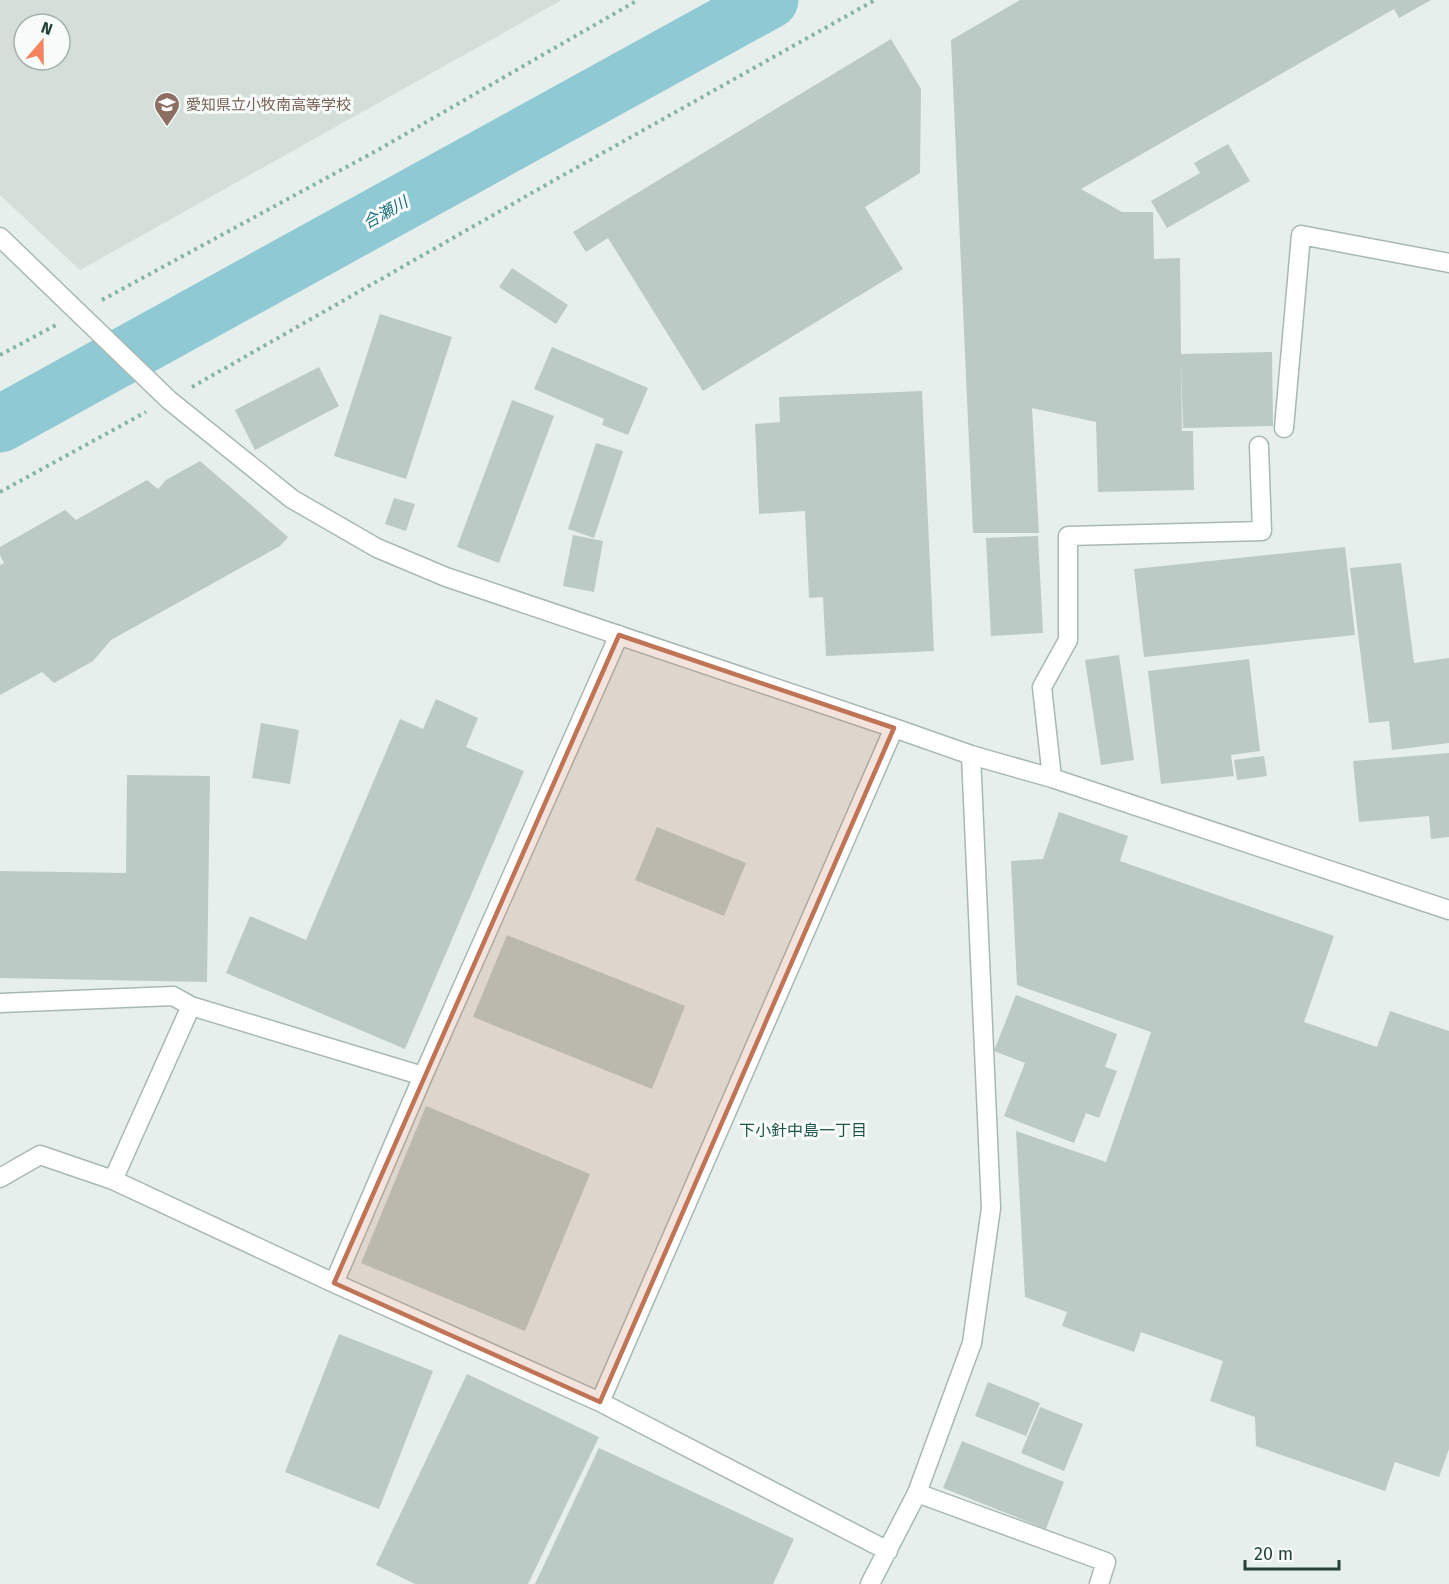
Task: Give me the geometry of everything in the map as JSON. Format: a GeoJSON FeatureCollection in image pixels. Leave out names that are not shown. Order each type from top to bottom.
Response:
{"type":"FeatureCollection","features":[{"type":"Feature","properties":{"kind":"street"},"geometry":{"type":"LineString","coordinates":[[1284,428],[1301,235],[1449,263]]}},
{"type":"Feature","properties":{"kind":"street"},"geometry":{"type":"LineString","coordinates":[[0,237],[169,400],[292,499],[377,548],[446,577],[971,755],[1052,778],[1449,910]]}},
{"type":"Feature","properties":{"kind":"street"},"geometry":{"type":"LineString","coordinates":[[1052,778],[1042,687],[1068,640],[1068,536],[1262,531],[1259,446]]}},
{"type":"Feature","properties":{"kind":"street"},"geometry":{"type":"LineString","coordinates":[[334,1283],[423,1076],[619,635]]}},
{"type":"Feature","properties":{"kind":"street"},"geometry":{"type":"LineString","coordinates":[[600,1402],[894,728]]}},
{"type":"Feature","properties":{"kind":"street"},"geometry":{"type":"LineString","coordinates":[[870,1584],[916,1494],[972,1343],[991,1208],[971,755]]}},
{"type":"Feature","properties":{"kind":"street"},"geometry":{"type":"LineString","coordinates":[[0,1003],[173,996],[191,1006],[423,1076]]}},
{"type":"Feature","properties":{"kind":"street"},"geometry":{"type":"LineString","coordinates":[[113,1180],[191,1006]]}},
{"type":"Feature","properties":{"kind":"street"},"geometry":{"type":"LineString","coordinates":[[0,1178],[40,1155],[113,1180],[334,1283],[600,1402],[888,1551]]}},
{"type":"Feature","properties":{"kind":"street"},"geometry":{"type":"LineString","coordinates":[[916,1494],[1106,1562],[1099,1584]]}},
{"type":"Feature","properties":{"kind":"path"},"geometry":{"type":"LineString","coordinates":[[0,356],[82,316],[376,151],[638,0]]}},
{"type":"Feature","properties":{"kind":"path"},"geometry":{"type":"LineString","coordinates":[[0,492],[169,400],[875,0]]}},
{"type":"Feature","properties":{"kind":"highlighted area"},"geometry":{"type":"Polygon","coordinates":[[[619,635],[894,728],[600,1402],[334,1283],[619,635]]]}},
{"type":"Feature","properties":{"kind":"shaded area","name":"愛知県立小牧南高等学校"},"geometry":{"type":"Polygon","coordinates":[[[0,0],[562,0],[80,270],[0,195],[0,0]]]}},
{"type":"Feature","properties":{"kind":"building"},"geometry":{"type":"Polygon","coordinates":[[[1020,0],[1431,0],[1399,18],[1394,9],[1081,189],[1122,212],[1153,212],[1154,259],[1180,258],[1181,354],[1272,352],[1273,426],[1183,428],[1181,359],[1182,431],[1193,431],[1194,490],[1098,492],[1096,422],[1032,408],[1039,533],[973,533],[951,40],[1020,0]]]}},
{"type":"Feature","properties":{"kind":"building"},"geometry":{"type":"Polygon","coordinates":[[[891,39],[921,89],[920,173],[865,207],[903,269],[703,391],[608,238],[586,252],[573,232],[891,39]]]}},
{"type":"Feature","properties":{"kind":"building"},"geometry":{"type":"Polygon","coordinates":[[[1228,144],[1250,181],[1167,228],[1151,201],[1200,173],[1194,163],[1228,144]]]}},
{"type":"Feature","properties":{"kind":"building"},"geometry":{"type":"Polygon","coordinates":[[[512,268],[568,305],[556,324],[499,287],[512,268]]]}},
{"type":"Feature","properties":{"kind":"building"},"geometry":{"type":"Polygon","coordinates":[[[380,314],[452,337],[406,479],[334,456],[380,314]]]}},
{"type":"Feature","properties":{"kind":"building"},"geometry":{"type":"Polygon","coordinates":[[[552,347],[648,388],[628,435],[602,425],[604,419],[534,389],[552,347]]]}},
{"type":"Feature","properties":{"kind":"building"},"geometry":{"type":"Polygon","coordinates":[[[319,367],[339,406],[255,450],[235,410],[319,367]]]}},
{"type":"Feature","properties":{"kind":"building"},"geometry":{"type":"Polygon","coordinates":[[[922,391],[934,651],[826,656],[823,597],[809,598],[805,511],[759,514],[755,424],[780,422],[779,397],[922,391]]]}},
{"type":"Feature","properties":{"kind":"building"},"geometry":{"type":"Polygon","coordinates":[[[512,400],[554,416],[499,563],[457,547],[512,400]]]}},
{"type":"Feature","properties":{"kind":"building"},"geometry":{"type":"Polygon","coordinates":[[[596,443],[623,451],[594,538],[568,529],[596,443]]]}},
{"type":"Feature","properties":{"kind":"building"},"geometry":{"type":"Polygon","coordinates":[[[200,461],[288,537],[280,546],[111,640],[93,661],[54,683],[42,672],[0,695],[0,565],[4,563],[0,555],[0,547],[65,510],[76,520],[147,480],[158,489],[166,480],[200,461]]]}},
{"type":"Feature","properties":{"kind":"building"},"geometry":{"type":"Polygon","coordinates":[[[394,498],[415,504],[406,531],[385,524],[394,498]]]}},
{"type":"Feature","properties":{"kind":"building"},"geometry":{"type":"Polygon","coordinates":[[[573,535],[603,541],[594,592],[563,586],[573,535]]]}},
{"type":"Feature","properties":{"kind":"building"},"geometry":{"type":"Polygon","coordinates":[[[1038,536],[1043,633],[991,636],[986,538],[1038,536]]]}},
{"type":"Feature","properties":{"kind":"building"},"geometry":{"type":"Polygon","coordinates":[[[1345,547],[1355,635],[1144,657],[1134,569],[1345,547]]]}},
{"type":"Feature","properties":{"kind":"building"},"geometry":{"type":"Polygon","coordinates":[[[1401,563],[1414,663],[1449,658],[1449,743],[1392,750],[1389,721],[1369,723],[1350,568],[1401,563]]]}},
{"type":"Feature","properties":{"kind":"building"},"geometry":{"type":"Polygon","coordinates":[[[1119,655],[1134,760],[1101,765],[1085,660],[1119,655]]]}},
{"type":"Feature","properties":{"kind":"building"},"geometry":{"type":"Polygon","coordinates":[[[1249,659],[1260,751],[1231,755],[1234,776],[1161,784],[1148,671],[1249,659]]]}},
{"type":"Feature","properties":{"kind":"building"},"geometry":{"type":"Polygon","coordinates":[[[436,699],[478,718],[466,747],[524,771],[405,1049],[226,973],[250,916],[306,940],[400,719],[423,729],[436,699]]]}},
{"type":"Feature","properties":{"kind":"building"},"geometry":{"type":"Polygon","coordinates":[[[261,723],[299,730],[290,784],[252,778],[261,723]]]}},
{"type":"Feature","properties":{"kind":"building"},"geometry":{"type":"Polygon","coordinates":[[[1449,753],[1449,837],[1431,839],[1429,816],[1359,822],[1353,761],[1449,753]]]}},
{"type":"Feature","properties":{"kind":"building"},"geometry":{"type":"Polygon","coordinates":[[[1264,756],[1267,776],[1237,780],[1234,760],[1264,756]]]}},
{"type":"Feature","properties":{"kind":"building"},"geometry":{"type":"Polygon","coordinates":[[[127,775],[210,776],[207,982],[0,978],[0,871],[126,873],[127,775]]]}},
{"type":"Feature","properties":{"kind":"building"},"geometry":{"type":"Polygon","coordinates":[[[1059,812],[1128,836],[1120,861],[1334,936],[1304,1022],[1377,1047],[1390,1011],[1449,1031],[1449,1449],[1439,1477],[1395,1462],[1385,1491],[1256,1446],[1255,1417],[1210,1401],[1223,1361],[1141,1332],[1134,1352],[1062,1326],[1067,1312],[1025,1297],[1016,1131],[1106,1162],[1151,1032],[1017,985],[1011,861],[1043,859],[1059,812]]]}},
{"type":"Feature","properties":{"kind":"building"},"geometry":{"type":"Polygon","coordinates":[[[657,827],[746,863],[724,916],[635,880],[657,827]]]}},
{"type":"Feature","properties":{"kind":"building"},"geometry":{"type":"Polygon","coordinates":[[[507,935],[685,1006],[652,1089],[473,1017],[507,935]]]}},
{"type":"Feature","properties":{"kind":"building"},"geometry":{"type":"Polygon","coordinates":[[[1016,995],[1117,1034],[1105,1067],[1117,1071],[1099,1118],[1086,1113],[1074,1143],[1004,1116],[1025,1063],[994,1051],[1016,995]]]}},
{"type":"Feature","properties":{"kind":"building"},"geometry":{"type":"Polygon","coordinates":[[[426,1106],[590,1174],[525,1331],[361,1263],[426,1106]]]}},
{"type":"Feature","properties":{"kind":"building"},"geometry":{"type":"Polygon","coordinates":[[[339,1334],[433,1371],[379,1509],[285,1472],[339,1334]]]}},
{"type":"Feature","properties":{"kind":"building"},"geometry":{"type":"Polygon","coordinates":[[[467,1374],[599,1437],[528,1584],[415,1584],[376,1565],[467,1374]]]}},
{"type":"Feature","properties":{"kind":"building"},"geometry":{"type":"Polygon","coordinates":[[[988,1382],[1040,1403],[1026,1436],[975,1416],[988,1382]]]}},
{"type":"Feature","properties":{"kind":"building"},"geometry":{"type":"Polygon","coordinates":[[[1040,1407],[1083,1424],[1064,1471],[1021,1453],[1040,1407]]]}},
{"type":"Feature","properties":{"kind":"building"},"geometry":{"type":"Polygon","coordinates":[[[962,1441],[1064,1482],[1046,1529],[943,1488],[962,1441]]]}},
{"type":"Feature","properties":{"kind":"building"},"geometry":{"type":"Polygon","coordinates":[[[599,1448],[794,1539],[773,1584],[535,1584],[599,1448]]]}},
{"type":"Feature","properties":{"kind":"waterway","name":"合瀬川"},"geometry":{"type":"LineString","coordinates":[[0,424],[770,0]]}},
{"type":"Feature","properties":{"kind":"place","name":"愛知県立小牧南高等学校"},"geometry":{"type":"Point","coordinates":[167,128]}},
{"type":"Feature","properties":{"kind":"district","name":"下小針中島一丁目"},"geometry":{"type":"Point","coordinates":[803,1130]}}]}
